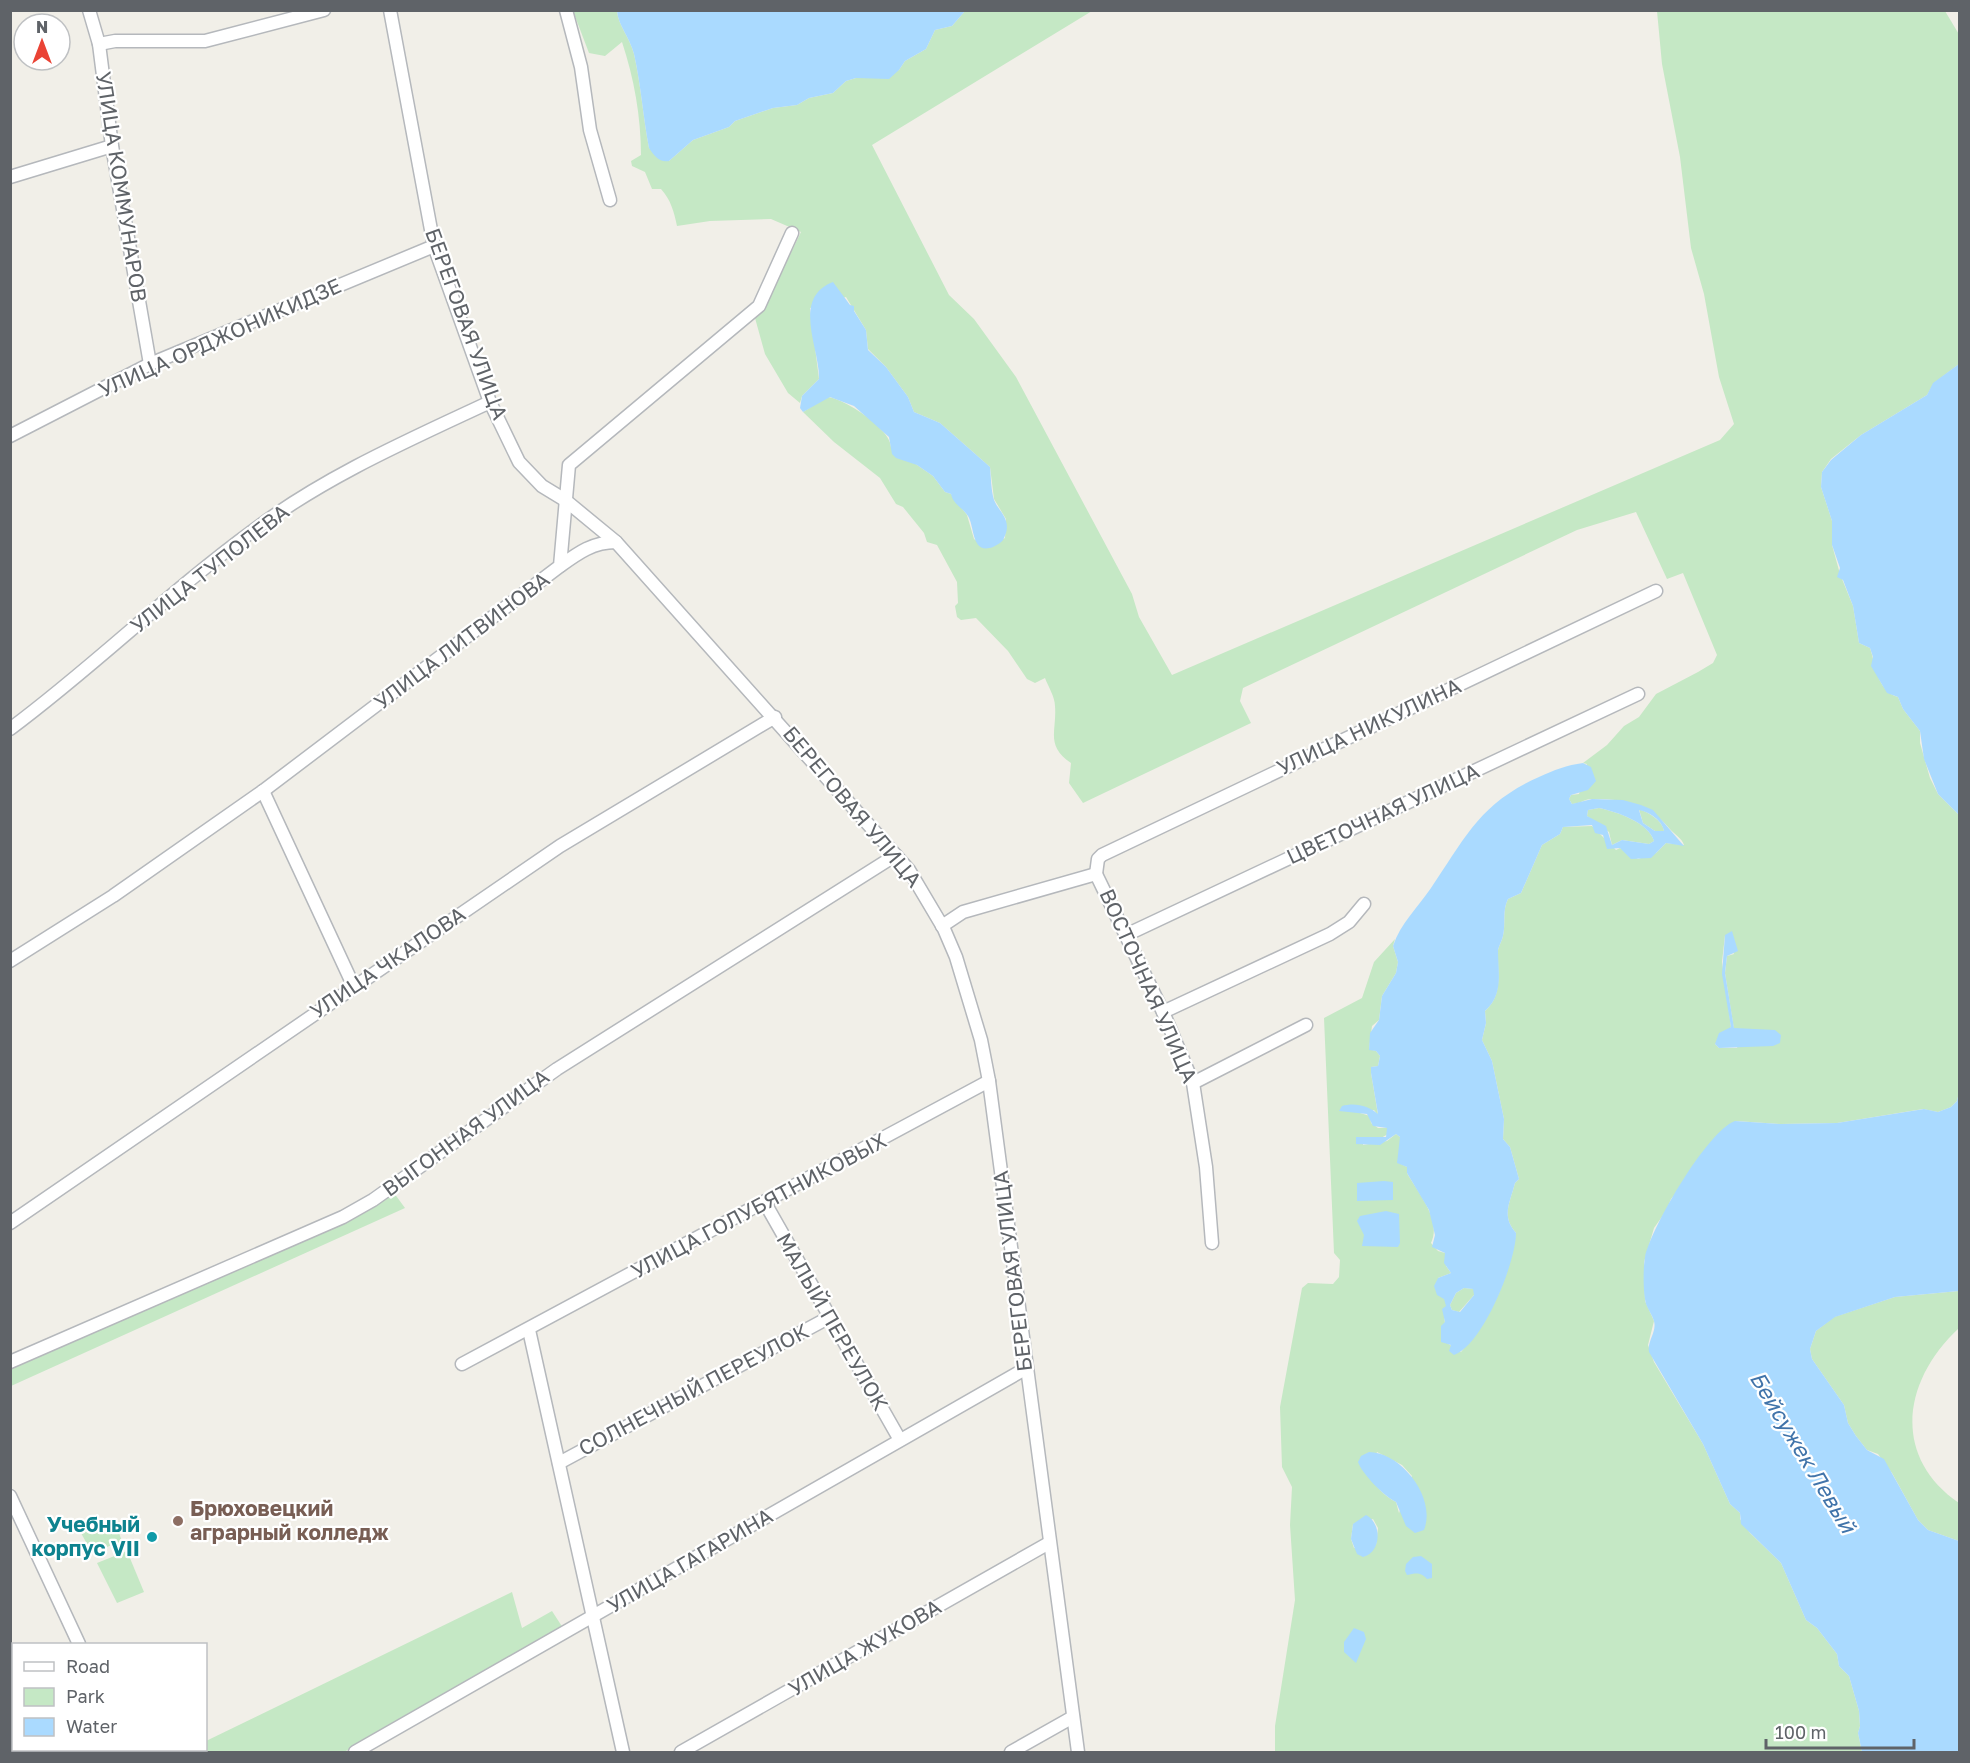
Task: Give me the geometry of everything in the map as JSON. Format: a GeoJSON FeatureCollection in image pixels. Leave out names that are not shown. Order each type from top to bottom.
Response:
{"type":"FeatureCollection","features":[{"type":"Feature","properties":{"kind":"street","name":"УЛИЦА КОММУНАРОВ"},"geometry":{"type":"LineString","coordinates":[[89,10],[99,44],[112,146],[150,364]]}},
{"type":"Feature","properties":{"kind":"street"},"geometry":{"type":"LineString","coordinates":[[99,44],[125,41],[171,43],[205,41],[324,10]]}},
{"type":"Feature","properties":{"kind":"street","name":"БЕРЕГОВАЯ УЛИЦА"},"geometry":{"type":"LineString","coordinates":[[390,10],[434,246],[489,402],[519,462],[542,486],[565,500],[616,542],[775,717],[915,877],[942,926],[968,990],[989,1081],[1025,1369],[1078,1752]]}},
{"type":"Feature","properties":{"kind":"street"},"geometry":{"type":"LineString","coordinates":[[566,10],[581,67],[590,130],[610,200]]}},
{"type":"Feature","properties":{"kind":"street"},"geometry":{"type":"LineString","coordinates":[[10,177],[112,146]]}},
{"type":"Feature","properties":{"kind":"street","name":"УЛИЦА ЛИТВИНОВА"},"geometry":{"type":"LineString","coordinates":[[10,961],[142,877],[263,791],[560,566],[567,469],[573,461],[759,306],[792,233]]}},
{"type":"Feature","properties":{"kind":"street","name":"УЛИЦА ОРДЖОНИКИДЗЕ"},"geometry":{"type":"LineString","coordinates":[[10,436],[150,364],[434,246]]}},
{"type":"Feature","properties":{"kind":"street","name":"УЛИЦА ТУПОЛЕВА"},"geometry":{"type":"LineString","coordinates":[[10,729],[47,702],[230,549],[281,511],[347,471],[489,402]]}},
{"type":"Feature","properties":{"kind":"street"},"geometry":{"type":"LineString","coordinates":[[560,566],[585,549],[604,542],[616,542]]}},
{"type":"Feature","properties":{"kind":"street","name":"УЛИЦА НИКУЛИНА"},"geometry":{"type":"LineString","coordinates":[[1096,874],[1098,859],[1102,855],[1656,591]]}},
{"type":"Feature","properties":{"kind":"street","name":"ЦВЕТОЧНАЯ УЛИЦА"},"geometry":{"type":"LineString","coordinates":[[1128,934],[1638,694]]}},
{"type":"Feature","properties":{"kind":"street","name":"УЛИЦА ЧКАЛОВА"},"geometry":{"type":"LineString","coordinates":[[10,1223],[560,846],[775,717]]}},
{"type":"Feature","properties":{"kind":"street"},"geometry":{"type":"LineString","coordinates":[[263,791],[354,987]]}},
{"type":"Feature","properties":{"kind":"street","name":"ВЫГОННАЯ УЛИЦА"},"geometry":{"type":"LineString","coordinates":[[10,1362],[343,1217],[373,1200],[556,1069],[896,855]]}},
{"type":"Feature","properties":{"kind":"street"},"geometry":{"type":"LineString","coordinates":[[942,926],[963,912],[1096,874]]}},
{"type":"Feature","properties":{"kind":"street","name":"ВОСТОЧНАЯ УЛИЦА"},"geometry":{"type":"LineString","coordinates":[[1096,874],[1128,934],[1193,1083],[1206,1167],[1212,1243]]}},
{"type":"Feature","properties":{"kind":"street"},"geometry":{"type":"LineString","coordinates":[[1163,1012],[1330,934],[1349,922],[1364,904]]}},
{"type":"Feature","properties":{"kind":"street"},"geometry":{"type":"LineString","coordinates":[[1193,1083],[1306,1025]]}},
{"type":"Feature","properties":{"kind":"street","name":"УЛИЦА ГОЛУБЯТНИКОВЫХ"},"geometry":{"type":"LineString","coordinates":[[462,1364],[989,1081]]}},
{"type":"Feature","properties":{"kind":"street","name":"МАЛЫЙ ПЕРЕУЛОК"},"geometry":{"type":"LineString","coordinates":[[765,1203],[828,1318],[900,1440]]}},
{"type":"Feature","properties":{"kind":"street","name":"СОЛНЕЧНЫЙ ПЕРЕУЛОК"},"geometry":{"type":"LineString","coordinates":[[559,1463],[828,1318]]}},
{"type":"Feature","properties":{"kind":"street"},"geometry":{"type":"LineString","coordinates":[[529,1330],[591,1617],[623,1752]]}},
{"type":"Feature","properties":{"kind":"street","name":"УЛИЦА ГАГАРИНА"},"geometry":{"type":"LineString","coordinates":[[355,1752],[1025,1369]]}},
{"type":"Feature","properties":{"kind":"street"},"geometry":{"type":"LineString","coordinates":[[10,1496],[79,1643]]}},
{"type":"Feature","properties":{"kind":"street","name":"УЛИЦА ЖУКОВА"},"geometry":{"type":"LineString","coordinates":[[681,1752],[1049,1543]]}},
{"type":"Feature","properties":{"kind":"street"},"geometry":{"type":"LineString","coordinates":[[1011,1752],[1072,1717]]}},
{"type":"Feature","properties":{"kind":"green space"},"geometry":{"type":"Polygon","coordinates":[[[573,11],[617,11],[634,54],[649,148],[669,161],[693,140],[729,127],[735,121],[773,108],[797,105],[809,98],[833,93],[846,81],[899,70],[905,61],[926,49],[935,30],[952,26],[965,11],[1092,11],[872,145],[949,295],[974,319],[1016,377],[1132,594],[1139,617],[1172,675],[1720,440],[1734,424],[1719,377],[1704,294],[1691,248],[1680,157],[1662,64],[1657,11],[1945,11],[1960,36],[1959,364],[1934,383],[1927,395],[1861,435],[1831,459],[1822,472],[1821,487],[1832,521],[1832,545],[1840,574],[1853,606],[1859,643],[1870,648],[1881,684],[1891,694],[1898,697],[1903,709],[1920,731],[1920,743],[1930,778],[1938,794],[1959,815],[1959,1092],[1957,1101],[1951,1107],[1938,1112],[1923,1109],[1837,1123],[1780,1124],[1736,1121],[1671,1199],[1654,1228],[1644,1262],[1645,1301],[1654,1321],[1648,1345],[1654,1362],[1703,1444],[1730,1504],[1740,1513],[1740,1519],[1750,1533],[1781,1563],[1806,1620],[1817,1628],[1837,1654],[1839,1666],[1849,1676],[1859,1711],[1858,1733],[1862,1752],[1275,1752],[1275,1726],[1295,1600],[1290,1525],[1292,1487],[1282,1467],[1280,1407],[1302,1288],[1308,1283],[1333,1284],[1339,1277],[1340,1260],[1334,1253],[1324,1018],[1362,998],[1374,962],[1395,939],[1393,946],[1398,962],[1396,973],[1382,996],[1379,1020],[1372,1026],[1369,1049],[1376,1051],[1380,1056],[1378,1066],[1371,1067],[1378,1115],[1374,1110],[1360,1113],[1370,1116],[1371,1123],[1378,1128],[1387,1128],[1388,1134],[1381,1138],[1363,1139],[1363,1145],[1387,1141],[1396,1134],[1400,1137],[1401,1164],[1407,1167],[1407,1173],[1427,1207],[1434,1234],[1431,1243],[1438,1251],[1445,1253],[1446,1266],[1451,1273],[1438,1278],[1447,1306],[1444,1314],[1447,1343],[1461,1352],[1482,1324],[1498,1296],[1509,1266],[1516,1233],[1509,1221],[1508,1209],[1515,1183],[1519,1179],[1510,1147],[1503,1139],[1504,1119],[1492,1061],[1482,1040],[1486,1023],[1485,1011],[1497,990],[1498,950],[1503,936],[1506,904],[1508,899],[1521,893],[1542,845],[1560,834],[1563,827],[1592,826],[1616,850],[1620,848],[1638,859],[1656,853],[1666,843],[1684,845],[1661,820],[1633,804],[1623,801],[1590,799],[1572,804],[1569,799],[1571,795],[1579,794],[1587,764],[1583,763],[1607,745],[1624,726],[1639,717],[1656,694],[1713,663],[1717,655],[1683,573],[1667,579],[1636,512],[1577,530],[1243,688],[1240,701],[1251,723],[1083,803],[1069,783],[1071,763],[1055,744],[1055,703],[1045,678],[1035,683],[1027,679],[1008,651],[976,618],[961,620],[957,617],[955,606],[958,603],[957,582],[937,545],[927,542],[924,533],[903,507],[896,504],[880,478],[834,442],[803,412],[827,397],[844,403],[865,416],[883,432],[891,447],[933,476],[945,492],[951,494],[967,515],[974,539],[987,548],[1005,538],[1006,519],[994,499],[990,467],[940,423],[914,412],[908,397],[886,367],[868,349],[866,330],[846,297],[810,308],[819,379],[802,396],[800,403],[788,393],[765,354],[755,318],[764,308],[801,232],[771,219],[710,221],[677,226],[672,206],[661,189],[652,189],[645,172],[632,166],[631,161],[641,155],[640,126],[630,70],[622,42],[605,56],[589,53],[573,11]],[[1725,935],[1722,962],[1731,1027],[1715,1044],[1719,1048],[1737,1048],[1743,1029],[1734,1029],[1725,973],[1727,956],[1734,954],[1725,935]],[[1377,1452],[1368,1475],[1380,1490],[1396,1502],[1399,1513],[1412,1476],[1402,1465],[1377,1452]],[[1373,1519],[1353,1524],[1351,1539],[1354,1548],[1376,1545],[1378,1528],[1373,1519]]]}},
{"type":"Feature","properties":{"kind":"green space"},"geometry":{"type":"Polygon","coordinates":[[[1599,808],[1623,815],[1639,823],[1651,834],[1654,841],[1649,844],[1622,840],[1612,845],[1609,832],[1587,816],[1588,810],[1599,808]]]}},
{"type":"Feature","properties":{"kind":"green space"},"geometry":{"type":"Polygon","coordinates":[[[1639,809],[1658,820],[1664,831],[1655,831],[1643,823],[1639,809]]]}},
{"type":"Feature","properties":{"kind":"green space"},"geometry":{"type":"Polygon","coordinates":[[[394,1193],[405,1208],[11,1386],[10,1367],[344,1223],[394,1193]]]}},
{"type":"Feature","properties":{"kind":"green space"},"geometry":{"type":"Polygon","coordinates":[[[1464,1288],[1474,1289],[1474,1295],[1459,1312],[1452,1310],[1450,1305],[1456,1293],[1464,1288]]]}},
{"type":"Feature","properties":{"kind":"green space"},"geometry":{"type":"Polygon","coordinates":[[[1959,1291],[1959,1328],[1940,1349],[1926,1371],[1916,1394],[1912,1417],[1914,1441],[1922,1463],[1937,1484],[1959,1503],[1959,1541],[1928,1530],[1918,1520],[1892,1473],[1878,1454],[1867,1450],[1856,1436],[1848,1423],[1844,1405],[1812,1359],[1810,1349],[1816,1331],[1834,1317],[1895,1297],[1959,1291]]]}},
{"type":"Feature","properties":{"kind":"green space"},"geometry":{"type":"Polygon","coordinates":[[[114,1520],[122,1541],[92,1553],[81,1533],[114,1520]]]}},
{"type":"Feature","properties":{"kind":"green space"},"geometry":{"type":"Polygon","coordinates":[[[127,1551],[144,1592],[117,1603],[97,1563],[127,1551]]]}},
{"type":"Feature","properties":{"kind":"green space"},"geometry":{"type":"Polygon","coordinates":[[[512,1592],[522,1628],[552,1611],[563,1628],[344,1752],[181,1752],[207,1751],[207,1741],[512,1592]]]}},
{"type":"Feature","properties":{"kind":"water"},"geometry":{"type":"Polygon","coordinates":[[[617,10],[965,11],[952,26],[935,30],[926,49],[905,61],[889,79],[856,78],[846,81],[833,93],[809,98],[797,105],[773,108],[735,121],[729,127],[693,140],[669,161],[663,161],[649,148],[634,54],[617,10]]]}},
{"type":"Feature","properties":{"kind":"water"},"geometry":{"type":"Polygon","coordinates":[[[833,282],[850,305],[854,306],[854,311],[866,330],[868,350],[886,367],[908,397],[914,412],[940,423],[990,467],[994,500],[1007,526],[1003,539],[998,544],[986,548],[977,544],[968,516],[951,494],[945,492],[933,476],[917,465],[896,458],[892,454],[889,437],[854,406],[830,397],[803,412],[800,408],[802,396],[819,379],[810,312],[813,300],[820,290],[833,282]]]}},
{"type":"Feature","properties":{"kind":"water"},"geometry":{"type":"Polygon","coordinates":[[[1959,364],[1959,815],[1938,794],[1924,759],[1920,731],[1903,709],[1898,697],[1887,693],[1871,666],[1873,657],[1870,648],[1859,643],[1853,606],[1843,580],[1837,577],[1840,568],[1832,545],[1832,521],[1821,487],[1822,472],[1831,460],[1861,435],[1927,395],[1933,383],[1959,364]]]}},
{"type":"Feature","properties":{"kind":"water"},"geometry":{"type":"Polygon","coordinates":[[[1583,763],[1591,767],[1596,781],[1588,790],[1571,795],[1569,799],[1572,804],[1592,799],[1623,800],[1641,805],[1653,810],[1684,846],[1666,843],[1651,858],[1631,859],[1620,848],[1607,849],[1603,835],[1595,833],[1592,825],[1563,827],[1560,834],[1542,845],[1521,893],[1508,899],[1503,936],[1498,950],[1499,983],[1495,998],[1485,1011],[1486,1023],[1482,1040],[1492,1061],[1504,1119],[1503,1139],[1510,1147],[1519,1179],[1515,1183],[1508,1209],[1511,1227],[1516,1233],[1515,1246],[1504,1282],[1486,1320],[1476,1336],[1465,1348],[1454,1355],[1449,1351],[1451,1345],[1441,1342],[1441,1326],[1445,1322],[1442,1309],[1446,1306],[1444,1299],[1437,1295],[1434,1286],[1438,1278],[1451,1273],[1444,1263],[1445,1253],[1432,1247],[1435,1235],[1429,1210],[1407,1173],[1407,1167],[1397,1163],[1400,1137],[1396,1134],[1380,1145],[1356,1144],[1356,1137],[1386,1137],[1387,1128],[1373,1126],[1367,1114],[1339,1111],[1342,1106],[1357,1105],[1378,1114],[1371,1067],[1378,1066],[1380,1056],[1376,1051],[1369,1050],[1370,1033],[1379,1020],[1382,996],[1396,973],[1398,962],[1393,946],[1405,923],[1465,838],[1488,810],[1519,787],[1566,766],[1583,763]],[[1599,808],[1588,810],[1587,816],[1606,826],[1612,845],[1622,840],[1649,844],[1654,841],[1645,828],[1631,819],[1599,808]],[[1639,810],[1643,823],[1655,831],[1664,831],[1661,823],[1654,817],[1639,810]],[[1464,1288],[1456,1293],[1450,1305],[1452,1310],[1460,1312],[1474,1295],[1473,1289],[1464,1288]]]}},
{"type":"Feature","properties":{"kind":"water"},"geometry":{"type":"Polygon","coordinates":[[[1732,931],[1738,951],[1727,956],[1725,973],[1734,1028],[1775,1030],[1781,1035],[1780,1043],[1773,1046],[1719,1048],[1715,1044],[1719,1033],[1731,1027],[1722,974],[1725,935],[1732,931]]]}},
{"type":"Feature","properties":{"kind":"water","name":"Бейсужек Левый"},"geometry":{"type":"Polygon","coordinates":[[[1959,1092],[1959,1291],[1895,1297],[1835,1317],[1816,1331],[1810,1349],[1812,1359],[1844,1405],[1848,1423],[1856,1436],[1867,1450],[1884,1459],[1918,1520],[1928,1530],[1959,1541],[1959,1752],[1862,1752],[1858,1733],[1859,1711],[1849,1676],[1839,1666],[1837,1654],[1817,1628],[1806,1620],[1781,1563],[1741,1524],[1740,1513],[1730,1504],[1703,1444],[1649,1352],[1655,1325],[1645,1299],[1645,1257],[1649,1243],[1682,1182],[1710,1142],[1735,1121],[1780,1124],[1837,1123],[1924,1109],[1938,1112],[1951,1107],[1957,1101],[1959,1092]]]}},
{"type":"Feature","properties":{"kind":"water"},"geometry":{"type":"Polygon","coordinates":[[[1393,1182],[1393,1200],[1357,1201],[1357,1183],[1393,1182]]]}},
{"type":"Feature","properties":{"kind":"water"},"geometry":{"type":"Polygon","coordinates":[[[1386,1211],[1399,1214],[1400,1243],[1398,1247],[1362,1246],[1364,1235],[1357,1221],[1360,1216],[1386,1211]]]}},
{"type":"Feature","properties":{"kind":"water"},"geometry":{"type":"Polygon","coordinates":[[[1369,1452],[1381,1454],[1392,1460],[1413,1479],[1425,1504],[1427,1517],[1424,1530],[1415,1533],[1406,1526],[1396,1502],[1380,1490],[1364,1473],[1358,1462],[1361,1456],[1369,1452]]]}},
{"type":"Feature","properties":{"kind":"water"},"geometry":{"type":"Polygon","coordinates":[[[1366,1515],[1375,1524],[1378,1537],[1374,1549],[1363,1557],[1357,1554],[1351,1539],[1353,1524],[1366,1515]]]}},
{"type":"Feature","properties":{"kind":"water"},"geometry":{"type":"Polygon","coordinates":[[[1421,1556],[1432,1564],[1432,1578],[1427,1579],[1418,1574],[1407,1575],[1405,1571],[1406,1564],[1413,1557],[1421,1556]]]}},
{"type":"Feature","properties":{"kind":"water"},"geometry":{"type":"Polygon","coordinates":[[[1354,1628],[1364,1632],[1366,1639],[1356,1663],[1344,1652],[1344,1642],[1354,1628]]]}},
{"type":"Feature","properties":{"kind":"place","name":"Брюховецкий аграрный колледж"},"geometry":{"type":"Point","coordinates":[178,1521]}},
{"type":"Feature","properties":{"kind":"place","name":"Учебный корпус VII"},"geometry":{"type":"Point","coordinates":[152,1537]}}]}
